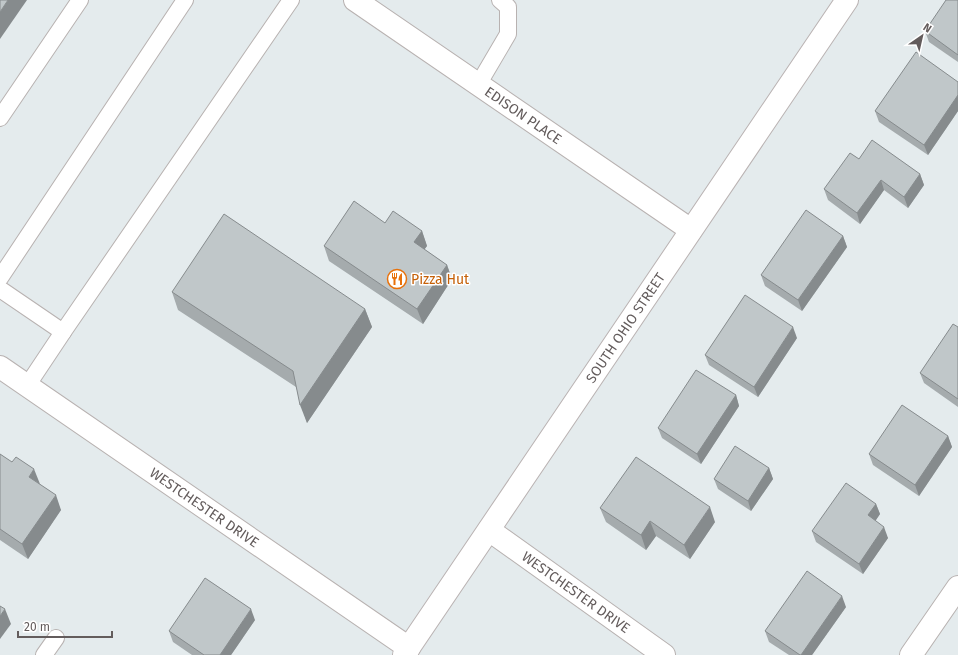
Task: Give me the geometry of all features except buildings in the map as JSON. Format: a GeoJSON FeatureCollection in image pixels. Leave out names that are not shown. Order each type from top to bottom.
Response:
{"type":"FeatureCollection","features":[{"type":"Feature","properties":{"kind":"street","name":"EDISON PLACE"},"geometry":{"type":"LineString","coordinates":[[355,0],[691,230]]}},
{"type":"Feature","properties":{"kind":"street","name":"SOUTH OHIO STREET"},"geometry":{"type":"LineString","coordinates":[[406,651],[847,0]]}},
{"type":"Feature","properties":{"kind":"street","name":"WESTCHESTER DRIVE"},"geometry":{"type":"LineString","coordinates":[[0,367],[406,651]]}},
{"type":"Feature","properties":{"kind":"street","name":"WESTCHESTER DRIVE"},"geometry":{"type":"LineString","coordinates":[[489,530],[664,655]]}},
{"type":"Feature","properties":{"kind":"street"},"geometry":{"type":"LineString","coordinates":[[911,655],[958,587]]}},
{"type":"Feature","properties":{"kind":"lane"},"geometry":{"type":"LineString","coordinates":[[0,118],[80,0]]}},
{"type":"Feature","properties":{"kind":"lane"},"geometry":{"type":"LineString","coordinates":[[0,278],[185,0]]}},
{"type":"Feature","properties":{"kind":"lane"},"geometry":{"type":"LineString","coordinates":[[26,386],[291,0]]}},
{"type":"Feature","properties":{"kind":"lane"},"geometry":{"type":"LineString","coordinates":[[478,85],[508,34],[508,7],[500,0]]}},
{"type":"Feature","properties":{"kind":"lane"},"geometry":{"type":"LineString","coordinates":[[0,288],[63,332]]}},
{"type":"Feature","properties":{"kind":"lane"},"geometry":{"type":"LineString","coordinates":[[44,655],[56,638]]}},
{"type":"Feature","properties":{"kind":"place","name":"Pizza Hut"},"geometry":{"type":"Point","coordinates":[397,279]}}]}
